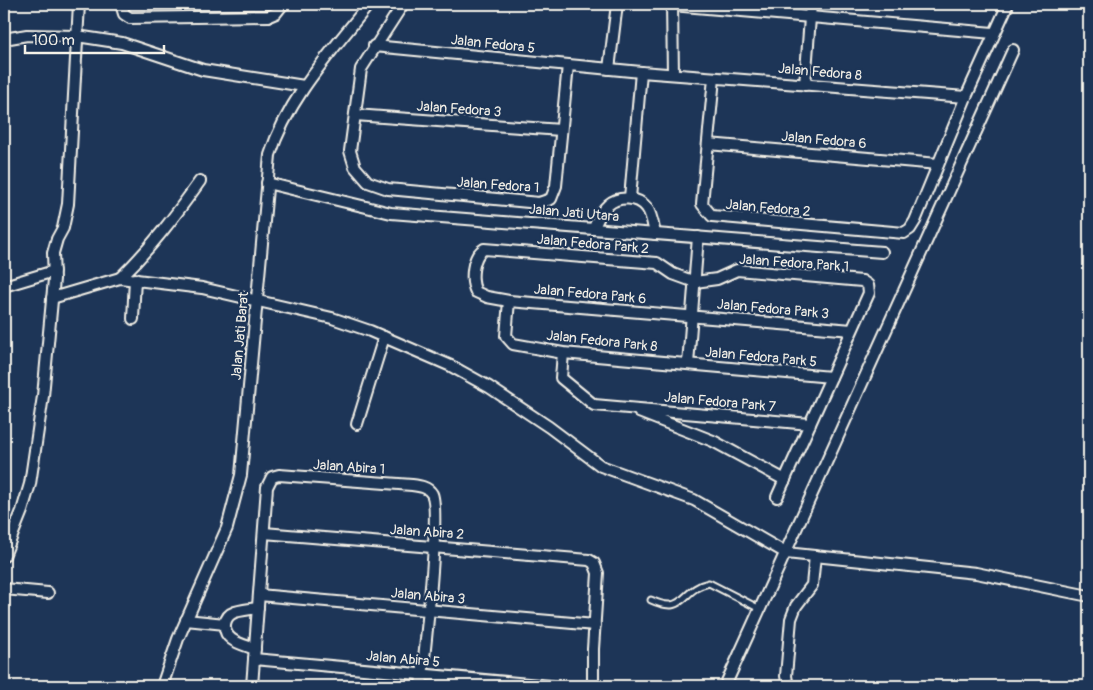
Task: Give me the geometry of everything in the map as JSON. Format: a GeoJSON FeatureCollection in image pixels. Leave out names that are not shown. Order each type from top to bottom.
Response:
{"type":"FeatureCollection","features":[{"type":"Feature","properties":{"kind":"street"},"geometry":{"type":"LineString","coordinates":[[4,556],[30,484],[43,396],[55,245],[63,228],[68,204],[78,4]]}},
{"type":"Feature","properties":{"kind":"street"},"geometry":{"type":"LineString","coordinates":[[122,4],[124,14],[130,18],[270,16],[276,13],[283,4]]}},
{"type":"Feature","properties":{"kind":"street","name":"Jalan Jati Barat"},"geometry":{"type":"LineString","coordinates":[[162,686],[186,620],[226,528],[241,475],[270,155],[275,139],[304,86],[369,4]]}},
{"type":"Feature","properties":{"kind":"street"},"geometry":{"type":"LineString","coordinates":[[355,115],[361,69],[374,46],[403,4]]}},
{"type":"Feature","properties":{"kind":"street"},"geometry":{"type":"LineString","coordinates":[[609,69],[617,4]]}},
{"type":"Feature","properties":{"kind":"street"},"geometry":{"type":"LineString","coordinates":[[673,74],[672,4],[993,33]]}},
{"type":"Feature","properties":{"kind":"street"},"geometry":{"type":"LineString","coordinates":[[805,85],[811,4]]}},
{"type":"Feature","properties":{"kind":"street"},"geometry":{"type":"LineString","coordinates":[[938,164],[993,33],[1008,4]]}},
{"type":"Feature","properties":{"kind":"street"},"geometry":{"type":"LineString","coordinates":[[4,39],[27,35],[76,36],[122,43],[153,52],[178,63],[244,78],[280,81],[304,86]]}},
{"type":"Feature","properties":{"kind":"street","name":"Jalan Fedora 5"},"geometry":{"type":"LineString","coordinates":[[374,46],[640,72]]}},
{"type":"Feature","properties":{"kind":"street"},"geometry":{"type":"LineString","coordinates":[[725,686],[1013,50]]}},
{"type":"Feature","properties":{"kind":"street","name":"Jalan Fedora 1"},"geometry":{"type":"LineString","coordinates":[[355,115],[350,151],[355,167],[368,182],[388,190],[545,202],[554,194],[568,65]]}},
{"type":"Feature","properties":{"kind":"street"},"geometry":{"type":"LineString","coordinates":[[630,198],[640,72]]}},
{"type":"Feature","properties":{"kind":"street","name":"Jalan Fedora 8"},"geometry":{"type":"LineString","coordinates":[[640,72],[966,97]]}},
{"type":"Feature","properties":{"kind":"street","name":"Jalan Fedora 2"},"geometry":{"type":"LineString","coordinates":[[714,78],[702,204],[712,216],[904,233],[910,229],[915,221],[938,164]]}},
{"type":"Feature","properties":{"kind":"street","name":"Jalan Fedora 3"},"geometry":{"type":"LineString","coordinates":[[355,115],[561,130]]}},
{"type":"Feature","properties":{"kind":"street","name":"Jalan Fedora 6"},"geometry":{"type":"LineString","coordinates":[[708,144],[938,164]]}},
{"type":"Feature","properties":{"kind":"street"},"geometry":{"type":"LineString","coordinates":[[120,278],[143,256],[168,227],[200,181]]}},
{"type":"Feature","properties":{"kind":"street","name":"Jalan Jati Utara"},"geometry":{"type":"LineString","coordinates":[[267,183],[391,213],[882,252]]}},
{"type":"Feature","properties":{"kind":"street"},"geometry":{"type":"LineString","coordinates":[[594,228],[598,217],[609,204],[630,198],[640,202],[647,208],[655,234]]}},
{"type":"Feature","properties":{"kind":"street"},"geometry":{"type":"LineString","coordinates":[[688,364],[698,237]]}},
{"type":"Feature","properties":{"kind":"street","name":"Jalan Fedora Park 2"},"geometry":{"type":"LineString","coordinates":[[487,297],[476,292],[473,285],[475,259],[478,252],[484,249],[657,263],[673,274],[695,282]]}},
{"type":"Feature","properties":{"kind":"street","name":"Jalan Fedora Park 1"},"geometry":{"type":"LineString","coordinates":[[695,282],[717,279],[737,270],[862,281],[868,285],[869,293],[852,330]]}},
{"type":"Feature","properties":{"kind":"street"},"geometry":{"type":"LineString","coordinates":[[4,286],[54,271]]}},
{"type":"Feature","properties":{"kind":"street"},"geometry":{"type":"LineString","coordinates":[[52,298],[120,278],[135,279],[202,288],[258,299],[332,318],[426,354],[489,387],[549,427],[601,466],[694,500],[786,553],[976,573],[1089,596]]}},
{"type":"Feature","properties":{"kind":"street"},"geometry":{"type":"LineString","coordinates":[[133,319],[135,279]]}},
{"type":"Feature","properties":{"kind":"street","name":"Jalan Fedora Park 6"},"geometry":{"type":"LineString","coordinates":[[487,297],[509,301],[692,316]]}},
{"type":"Feature","properties":{"kind":"street","name":"Jalan Fedora Park 8"},"geometry":{"type":"LineString","coordinates":[[509,301],[506,336],[513,344],[563,353],[688,364]]}},
{"type":"Feature","properties":{"kind":"street","name":"Jalan Fedora Park 3"},"geometry":{"type":"LineString","coordinates":[[692,316],[852,330]]}},
{"type":"Feature","properties":{"kind":"street"},"geometry":{"type":"LineString","coordinates":[[777,497],[852,330]]}},
{"type":"Feature","properties":{"kind":"street"},"geometry":{"type":"LineString","coordinates":[[357,424],[384,337]]}},
{"type":"Feature","properties":{"kind":"street","name":"Jalan Fedora Park 7"},"geometry":{"type":"LineString","coordinates":[[563,353],[561,378],[594,405],[810,424]]}},
{"type":"Feature","properties":{"kind":"street","name":"Jalan Fedora Park 5"},"geometry":{"type":"LineString","coordinates":[[688,364],[831,377]]}},
{"type":"Feature","properties":{"kind":"street","name":"Jalan Fedora Park 7"},"geometry":{"type":"LineString","coordinates":[[627,408],[713,441],[785,480]]}},
{"type":"Feature","properties":{"kind":"street","name":"Jalan Abira 1"},"geometry":{"type":"LineString","coordinates":[[264,534],[267,487],[272,477],[288,476],[424,487],[432,494],[435,503],[432,546]]}},
{"type":"Feature","properties":{"kind":"street"},"geometry":{"type":"LineString","coordinates":[[252,686],[264,534]]}},
{"type":"Feature","properties":{"kind":"street","name":"Jalan Abira 2"},"geometry":{"type":"LineString","coordinates":[[264,534],[589,560],[594,564],[598,573],[595,625]]}},
{"type":"Feature","properties":{"kind":"street"},"geometry":{"type":"LineString","coordinates":[[421,686],[432,546]]}},
{"type":"Feature","properties":{"kind":"street"},"geometry":{"type":"LineString","coordinates":[[788,686],[786,676],[791,619],[796,606],[812,586],[815,556]]}},
{"type":"Feature","properties":{"kind":"street"},"geometry":{"type":"LineString","coordinates":[[4,589],[48,594]]}},
{"type":"Feature","properties":{"kind":"street","name":"Jalan Abira 3"},"geometry":{"type":"LineString","coordinates":[[259,595],[595,625]]}},
{"type":"Feature","properties":{"kind":"street"},"geometry":{"type":"LineString","coordinates":[[186,620],[225,624],[226,619],[233,613],[258,608]]}},
{"type":"Feature","properties":{"kind":"street","name":"Jalan Abira 5"},"geometry":{"type":"LineString","coordinates":[[225,624],[225,631],[232,640],[254,654],[422,675],[550,686]]}},
{"type":"Feature","properties":{"kind":"street"},"geometry":{"type":"LineString","coordinates":[[593,686],[595,625]]}},
{"type":"Feature","properties":{"kind":"lane"},"geometry":{"type":"LineString","coordinates":[[651,600],[662,606],[673,606],[697,587],[709,583],[760,609]]}}]}
